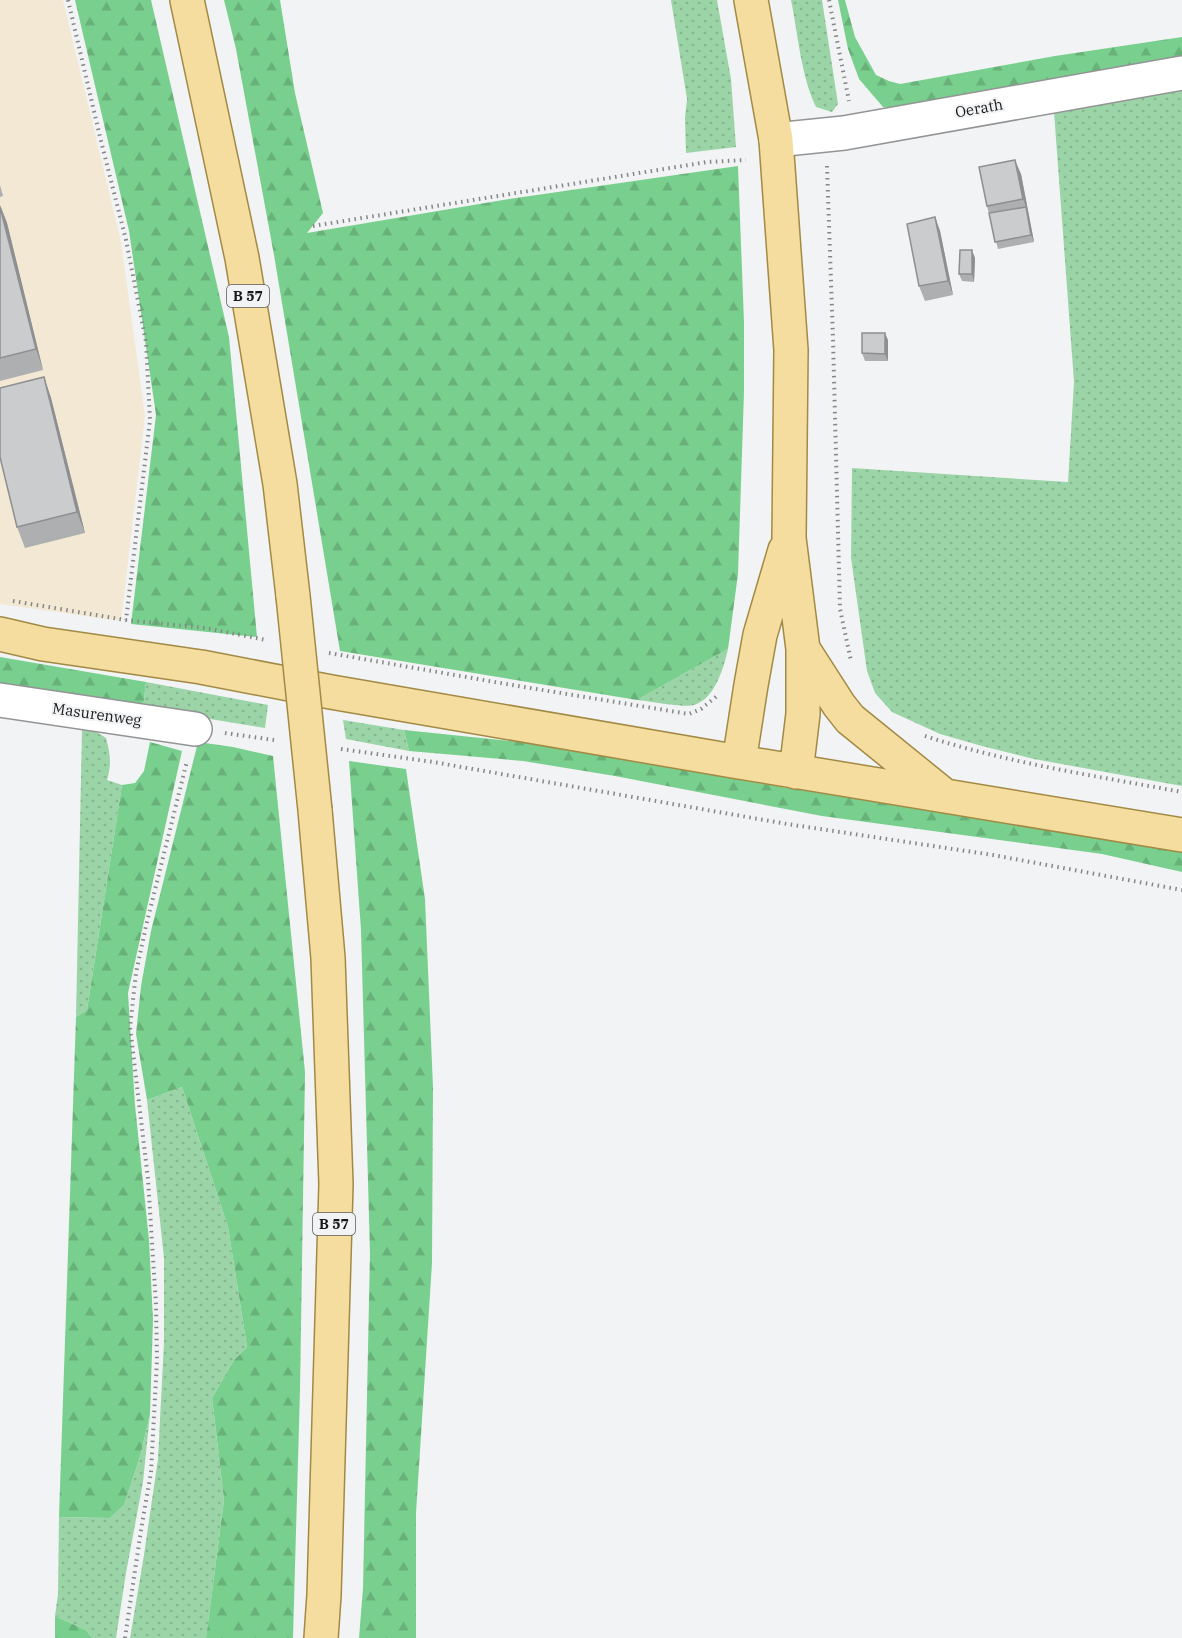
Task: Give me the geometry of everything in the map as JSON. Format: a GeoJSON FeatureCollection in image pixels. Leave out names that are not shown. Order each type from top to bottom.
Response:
{"type":"FeatureCollection","features":[{"type":"Feature","properties":{"kind":"main road","name":"B 57"},"geometry":{"type":"LineString","coordinates":[[188,0],[242,258],[280,484],[315,810],[328,958],[336,1184],[321,1638]]}},
{"type":"Feature","properties":{"kind":"main road"},"geometry":{"type":"LineString","coordinates":[[751,0],[776,149],[791,350],[789,538],[803,649],[803,714],[796,772]]}},
{"type":"Feature","properties":{"kind":"main road"},"geometry":{"type":"LineString","coordinates":[[739,762],[760,635],[789,538]]}},
{"type":"Feature","properties":{"kind":"main road"},"geometry":{"type":"LineString","coordinates":[[0,634],[43,644],[201,667],[331,692],[947,798],[1182,835]]}},
{"type":"Feature","properties":{"kind":"main road"},"geometry":{"type":"LineString","coordinates":[[803,649],[838,705],[850,719],[947,798]]}},
{"type":"Feature","properties":{"kind":"street","name":"Oerath"},"geometry":{"type":"LineString","coordinates":[[776,149],[844,132],[1182,73]]}},
{"type":"Feature","properties":{"kind":"street","name":"Masurenweg"},"geometry":{"type":"LineString","coordinates":[[0,700],[195,729]]}},
{"type":"Feature","properties":{"kind":"path"},"geometry":{"type":"LineString","coordinates":[[68,0],[126,240],[146,342],[150,420],[126,620]]}},
{"type":"Feature","properties":{"kind":"path"},"geometry":{"type":"LineString","coordinates":[[829,0],[850,107],[844,132],[826,167],[840,609],[852,663]]}},
{"type":"Feature","properties":{"kind":"path"},"geometry":{"type":"LineString","coordinates":[[313,226],[776,149]]}},
{"type":"Feature","properties":{"kind":"path"},"geometry":{"type":"LineString","coordinates":[[11,601],[126,620],[205,628],[271,641]]}},
{"type":"Feature","properties":{"kind":"path"},"geometry":{"type":"LineString","coordinates":[[326,652],[689,714],[701,709],[720,694],[749,698]]}},
{"type":"Feature","properties":{"kind":"path"},"geometry":{"type":"LineString","coordinates":[[125,1638],[152,1472],[158,1360],[148,1179],[130,1027],[136,974],[156,880],[195,729],[280,740]]}},
{"type":"Feature","properties":{"kind":"path"},"geometry":{"type":"LineString","coordinates":[[916,733],[962,748],[1016,761],[1182,792]]}},
{"type":"Feature","properties":{"kind":"path"},"geometry":{"type":"LineString","coordinates":[[339,749],[445,764],[787,824],[993,855],[1182,890]]}},
{"type":"Feature","properties":{"kind":"shaded area"},"geometry":{"type":"Polygon","coordinates":[[[0,0],[63,0],[121,242],[145,416],[121,621],[0,604],[0,0]]]}},
{"type":"Feature","properties":{"kind":"green space"},"geometry":{"type":"Polygon","coordinates":[[[75,0],[151,0],[229,337],[257,637],[131,624],[156,415],[129,231],[75,0]]]}},
{"type":"Feature","properties":{"kind":"green space"},"geometry":{"type":"Polygon","coordinates":[[[224,0],[280,0],[295,93],[323,213],[307,233],[509,199],[738,166],[744,322],[744,392],[738,574],[728,649],[637,700],[340,651],[274,255],[236,49],[224,0]]]}},
{"type":"Feature","properties":{"kind":"green space"},"geometry":{"type":"Polygon","coordinates":[[[671,0],[717,0],[731,79],[736,147],[686,153],[687,99],[671,0]]]}},
{"type":"Feature","properties":{"kind":"green space"},"geometry":{"type":"Polygon","coordinates":[[[791,0],[822,0],[838,104],[832,112],[816,107],[811,95],[803,68],[791,0]]]}},
{"type":"Feature","properties":{"kind":"green space"},"geometry":{"type":"Polygon","coordinates":[[[838,0],[845,0],[855,37],[876,75],[900,84],[1055,56],[1182,37],[1182,60],[905,112],[883,107],[859,79],[848,49],[838,0]]]}},
{"type":"Feature","properties":{"kind":"green space"},"geometry":{"type":"Polygon","coordinates":[[[1182,89],[1182,786],[1034,759],[982,746],[940,734],[892,712],[875,693],[867,671],[851,558],[852,468],[1068,482],[1074,382],[1054,112],[1182,89]]]}},
{"type":"Feature","properties":{"kind":"green space"},"geometry":{"type":"Polygon","coordinates":[[[728,649],[717,682],[701,702],[682,706],[637,700],[728,649]]]}},
{"type":"Feature","properties":{"kind":"green space"},"geometry":{"type":"Polygon","coordinates":[[[0,657],[146,682],[143,708],[0,692],[0,657]]]}},
{"type":"Feature","properties":{"kind":"green space"},"geometry":{"type":"Polygon","coordinates":[[[146,682],[268,705],[265,728],[143,708],[146,682]]]}},
{"type":"Feature","properties":{"kind":"green space"},"geometry":{"type":"Polygon","coordinates":[[[343,720],[404,730],[409,751],[346,739],[343,720]]]}},
{"type":"Feature","properties":{"kind":"green space"},"geometry":{"type":"Polygon","coordinates":[[[82,730],[95,731],[106,738],[110,759],[107,780],[122,785],[87,1010],[76,1017],[82,730]]]}},
{"type":"Feature","properties":{"kind":"green space"},"geometry":{"type":"Polygon","coordinates":[[[404,730],[529,743],[793,789],[1006,819],[1182,850],[1182,872],[1102,854],[822,816],[615,776],[523,761],[409,751],[404,730]]]}},
{"type":"Feature","properties":{"kind":"green space"},"geometry":{"type":"Polygon","coordinates":[[[150,742],[182,751],[128,993],[135,1105],[149,1240],[153,1320],[150,1414],[140,1457],[124,1505],[110,1518],[59,1517],[76,1017],[87,1010],[122,785],[135,783],[144,771],[150,742]]]}},
{"type":"Feature","properties":{"kind":"green space"},"geometry":{"type":"Polygon","coordinates":[[[198,742],[273,756],[305,1072],[293,1638],[206,1638],[224,1500],[212,1398],[234,1360],[247,1347],[228,1227],[182,1087],[147,1100],[136,1034],[141,986],[151,931],[198,742]]]}},
{"type":"Feature","properties":{"kind":"green space"},"geometry":{"type":"Polygon","coordinates":[[[349,761],[406,769],[425,899],[433,1087],[432,1263],[416,1513],[416,1638],[359,1638],[363,1588],[370,1253],[361,930],[349,761]]]}},
{"type":"Feature","properties":{"kind":"green space"},"geometry":{"type":"Polygon","coordinates":[[[182,1087],[228,1227],[247,1347],[234,1360],[212,1398],[224,1500],[206,1638],[130,1638],[158,1459],[164,1342],[164,1258],[147,1100],[182,1087]]]}},
{"type":"Feature","properties":{"kind":"green space"},"geometry":{"type":"Polygon","coordinates":[[[150,1414],[143,1482],[116,1638],[92,1638],[86,1630],[55,1616],[58,1594],[59,1517],[110,1518],[124,1505],[140,1457],[150,1414]]]}},
{"type":"Feature","properties":{"kind":"green space"},"geometry":{"type":"Polygon","coordinates":[[[55,1616],[86,1630],[92,1638],[55,1638],[55,1616]]]}},
{"type":"Feature","properties":{"kind":"building"},"geometry":{"type":"Polygon","coordinates":[[[1015,160],[1023,199],[987,206],[979,167],[1015,160]]]}},
{"type":"Feature","properties":{"kind":"building"},"geometry":{"type":"Polygon","coordinates":[[[0,207],[36,349],[0,358],[0,207]]]}},
{"type":"Feature","properties":{"kind":"building"},"geometry":{"type":"Polygon","coordinates":[[[1026,207],[1031,235],[995,242],[989,213],[1026,207]]]}},
{"type":"Feature","properties":{"kind":"building"},"geometry":{"type":"Polygon","coordinates":[[[935,217],[948,281],[919,286],[907,224],[935,217]]]}},
{"type":"Feature","properties":{"kind":"building"},"geometry":{"type":"Polygon","coordinates":[[[960,250],[972,250],[972,274],[959,274],[960,250]]]}},
{"type":"Feature","properties":{"kind":"building"},"geometry":{"type":"Polygon","coordinates":[[[862,333],[885,333],[885,354],[862,353],[862,333]]]}},
{"type":"Feature","properties":{"kind":"building"},"geometry":{"type":"Polygon","coordinates":[[[44,377],[77,512],[17,527],[0,457],[0,388],[44,377]]]}}]}
